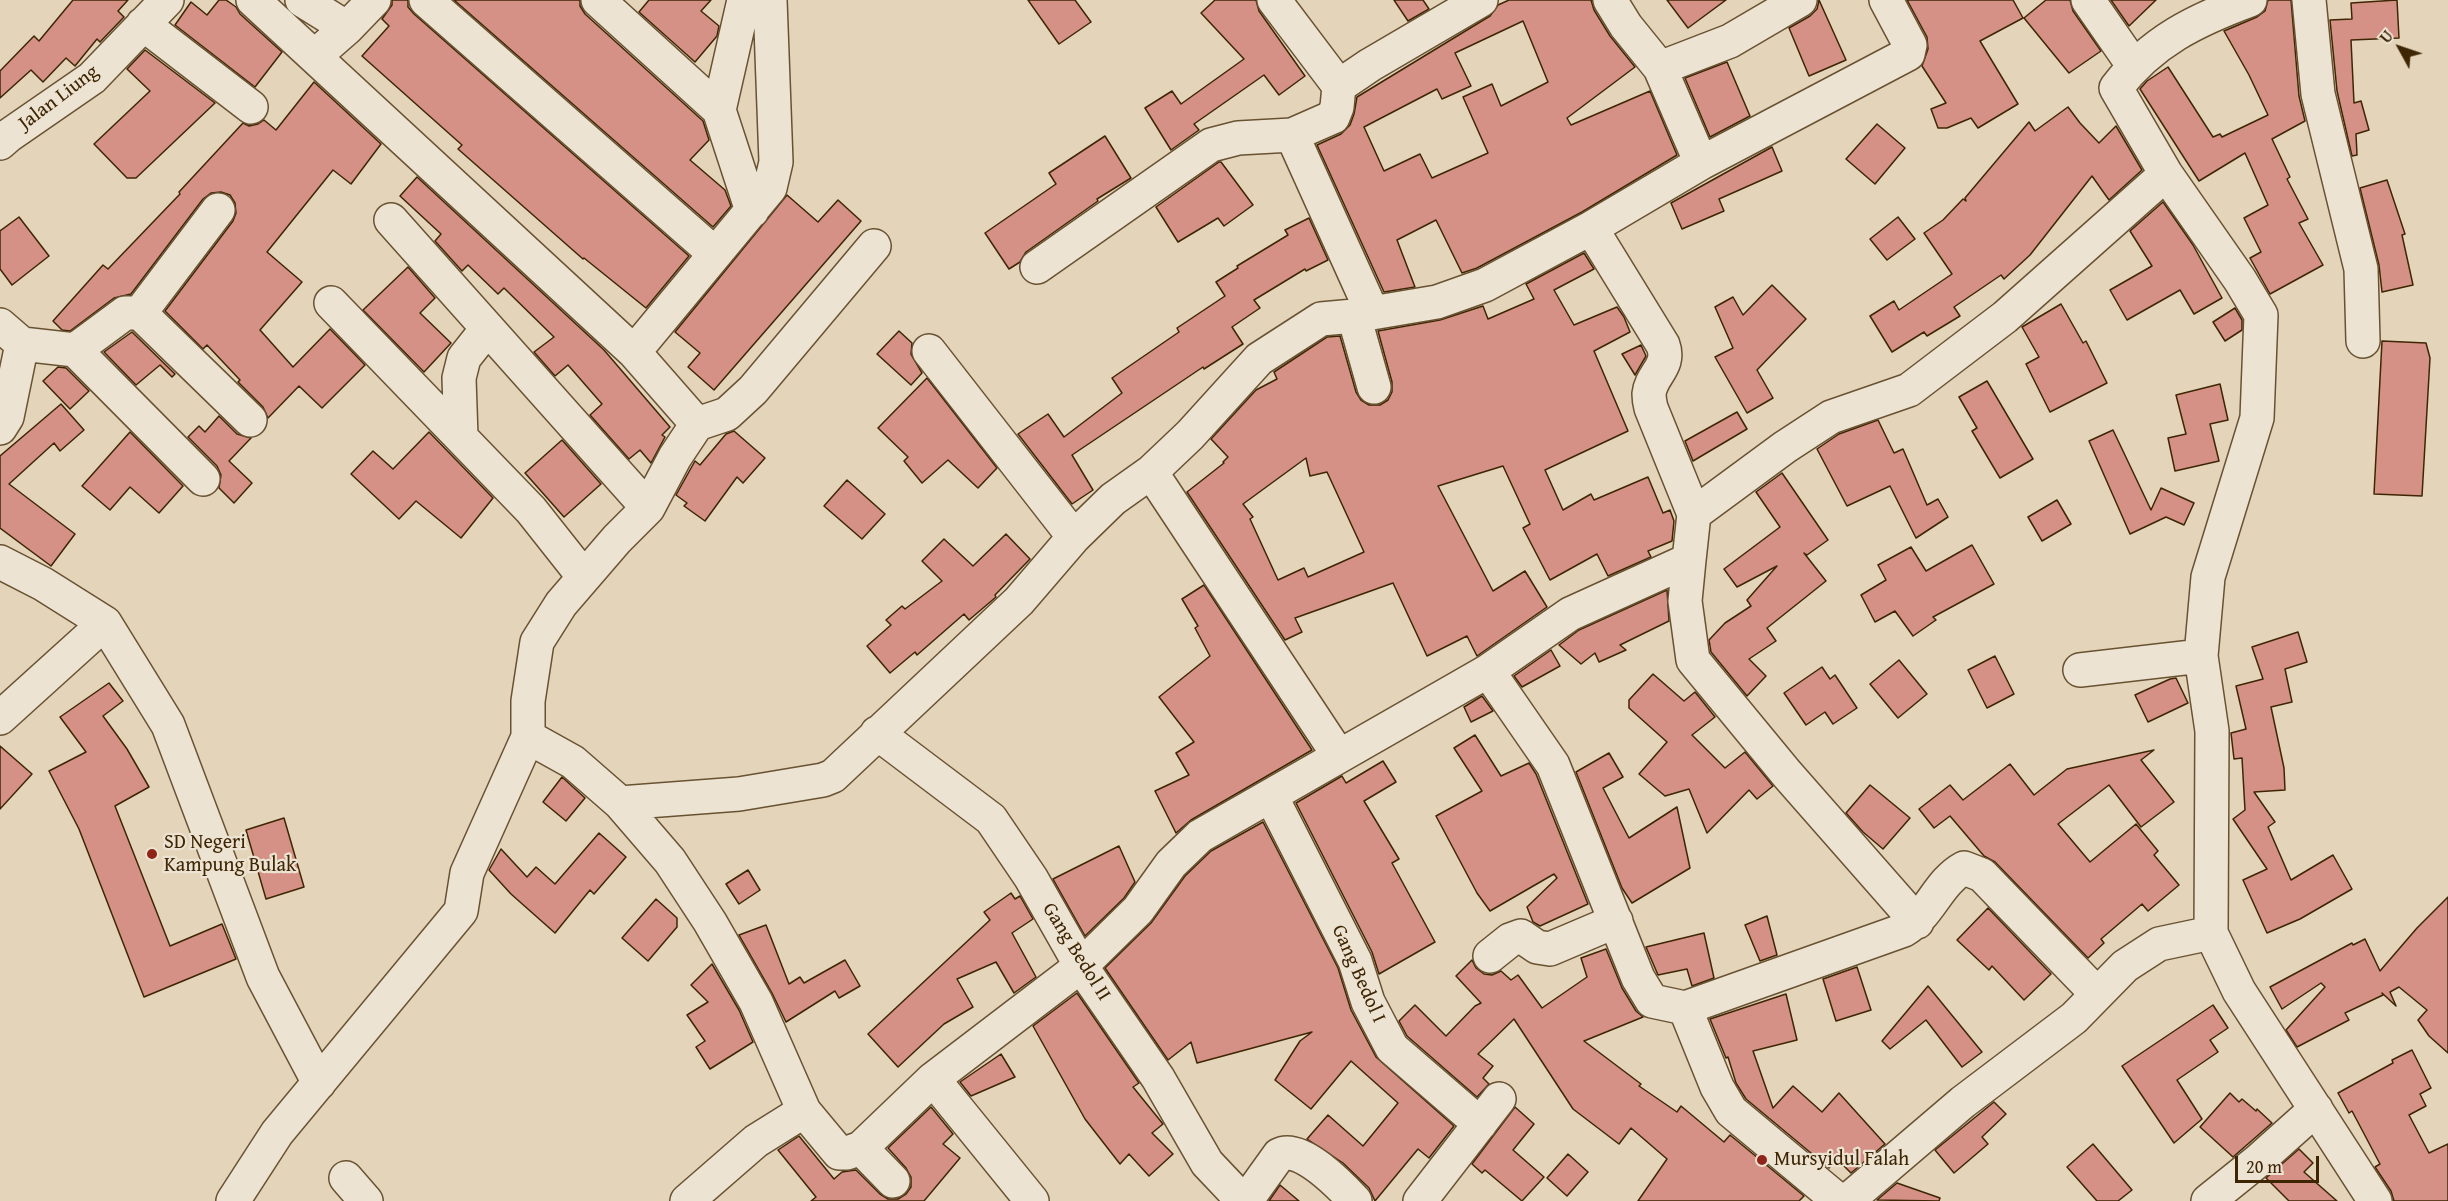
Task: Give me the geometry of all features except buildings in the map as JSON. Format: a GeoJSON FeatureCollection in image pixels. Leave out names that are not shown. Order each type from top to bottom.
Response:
{"type":"FeatureCollection","features":[{"type":"Feature","properties":{"kind":"street","name":"Jalan Liung"},"geometry":{"type":"LineString","coordinates":[[0,143],[92,78],[167,0]]}},
{"type":"Feature","properties":{"kind":"street"},"geometry":{"type":"LineString","coordinates":[[253,0],[634,352],[697,424]]}},
{"type":"Feature","properties":{"kind":"street"},"geometry":{"type":"LineString","coordinates":[[302,0],[347,28]]}},
{"type":"Feature","properties":{"kind":"street"},"geometry":{"type":"LineString","coordinates":[[315,56],[374,0]]}},
{"type":"Feature","properties":{"kind":"street"},"geometry":{"type":"LineString","coordinates":[[426,0],[714,253]]}},
{"type":"Feature","properties":{"kind":"street"},"geometry":{"type":"LineString","coordinates":[[598,0],[719,110],[752,211]]}},
{"type":"Feature","properties":{"kind":"street"},"geometry":{"type":"LineString","coordinates":[[719,110],[744,0]]}},
{"type":"Feature","properties":{"kind":"street"},"geometry":{"type":"LineString","coordinates":[[634,352],[770,188],[776,162],[770,0]]}},
{"type":"Feature","properties":{"kind":"street"},"geometry":{"type":"LineString","coordinates":[[1037,267],[1211,145],[1239,138],[1292,135],[1333,117],[1340,86],[1274,0]]}},
{"type":"Feature","properties":{"kind":"street"},"geometry":{"type":"LineString","coordinates":[[1340,86],[1370,65],[1481,0]]}},
{"type":"Feature","properties":{"kind":"street"},"geometry":{"type":"LineString","coordinates":[[1610,0],[1626,26],[1660,68],[1701,163]]}},
{"type":"Feature","properties":{"kind":"street"},"geometry":{"type":"LineString","coordinates":[[1660,68],[1730,41],[1800,0]]}},
{"type":"Feature","properties":{"kind":"street"},"geometry":{"type":"LineString","coordinates":[[620,803],[739,794],[823,780],[832,776],[1019,601],[1074,537],[1113,499],[1151,472],[1190,435],[1259,359],[1321,319],[1437,302],[1485,285],[1591,228],[1701,163],[1908,54],[1910,45],[1886,0]]}},
{"type":"Feature","properties":{"kind":"street"},"geometry":{"type":"LineString","coordinates":[[2088,0],[2133,65]]}},
{"type":"Feature","properties":{"kind":"street"},"geometry":{"type":"LineString","coordinates":[[2309,0],[2318,94],[2361,269],[2363,341]]}},
{"type":"Feature","properties":{"kind":"street"},"geometry":{"type":"LineString","coordinates":[[2238,2],[2173,34],[2133,65],[2116,88],[2166,174],[2240,280],[2261,315],[2257,418],[2208,577],[2201,656],[2212,730],[2211,933],[2239,991],[2375,1201]]}},
{"type":"Feature","properties":{"kind":"street"},"geometry":{"type":"LineString","coordinates":[[143,24],[250,107]]}},
{"type":"Feature","properties":{"kind":"street"},"geometry":{"type":"LineString","coordinates":[[1292,135],[1363,314],[1374,387]]}},
{"type":"Feature","properties":{"kind":"street"},"geometry":{"type":"LineString","coordinates":[[1694,514],[1785,447],[1831,417],[1909,390],[2005,317],[2166,174]]}},
{"type":"Feature","properties":{"kind":"street"},"geometry":{"type":"LineString","coordinates":[[140,313],[218,210]]}},
{"type":"Feature","properties":{"kind":"street"},"geometry":{"type":"LineString","coordinates":[[391,220],[648,507]]}},
{"type":"Feature","properties":{"kind":"street"},"geometry":{"type":"LineString","coordinates":[[1591,228],[1664,345],[1665,361],[1649,393],[1651,408],[1694,514],[1685,601],[1693,660],[1787,774],[1917,922]]}},
{"type":"Feature","properties":{"kind":"street"},"geometry":{"type":"LineString","coordinates":[[233,1201],[277,1133],[461,911],[467,873],[528,737],[528,701],[537,642],[561,604],[648,507],[675,457],[697,424],[727,414],[753,390],[874,246]]}},
{"type":"Feature","properties":{"kind":"street"},"geometry":{"type":"LineString","coordinates":[[331,303],[531,510],[584,577]]}},
{"type":"Feature","properties":{"kind":"street"},"geometry":{"type":"LineString","coordinates":[[75,350],[125,313],[140,313],[250,420]]}},
{"type":"Feature","properties":{"kind":"street"},"geometry":{"type":"LineString","coordinates":[[461,437],[459,378],[464,358],[487,329]]}},
{"type":"Feature","properties":{"kind":"street"},"geometry":{"type":"LineString","coordinates":[[0,428],[7,417],[11,335],[75,350],[202,479]]}},
{"type":"Feature","properties":{"kind":"street"},"geometry":{"type":"LineString","coordinates":[[929,351],[1074,537]]}},
{"type":"Feature","properties":{"kind":"street"},"geometry":{"type":"LineString","coordinates":[[1151,472],[1339,756]]}},
{"type":"Feature","properties":{"kind":"street"},"geometry":{"type":"LineString","coordinates":[[528,737],[573,762],[620,803],[670,861],[710,922],[756,1002],[804,1111],[839,1153],[847,1153],[861,1148],[933,1079],[1081,966],[1138,910],[1171,864],[1200,836],[1488,671],[1570,614],[1689,560]]}},
{"type":"Feature","properties":{"kind":"street"},"geometry":{"type":"LineString","coordinates":[[0,562],[43,584],[105,623],[168,725],[263,976],[319,1083]]}},
{"type":"Feature","properties":{"kind":"street"},"geometry":{"type":"LineString","coordinates":[[0,718],[105,623]]}},
{"type":"Feature","properties":{"kind":"street"},"geometry":{"type":"LineString","coordinates":[[2080,670],[2201,656]]}},
{"type":"Feature","properties":{"kind":"street"},"geometry":{"type":"LineString","coordinates":[[1488,671],[1553,765],[1646,994],[1652,1001],[1685,1008],[1904,930],[1917,922],[1953,874],[1964,868],[1982,875],[2097,994]]}},
{"type":"Feature","properties":{"kind":"street","name":"Gang Bedol II"},"geometry":{"type":"LineString","coordinates":[[877,733],[991,819],[1031,878],[1081,966],[1158,1078],[1207,1162],[1244,1201]]}},
{"type":"Feature","properties":{"kind":"street","name":"Gang Bedol I"},"geometry":{"type":"LineString","coordinates":[[1271,796],[1355,961],[1368,1002],[1392,1048],[1480,1124]]}},
{"type":"Feature","properties":{"kind":"street"},"geometry":{"type":"LineString","coordinates":[[1490,956],[1516,937],[1521,936],[1542,949],[1550,949],[1616,921]]}},
{"type":"Feature","properties":{"kind":"street"},"geometry":{"type":"LineString","coordinates":[[1847,1201],[1963,1102],[2066,1024],[2125,966],[2159,944],[2211,933]]}},
{"type":"Feature","properties":{"kind":"street"},"geometry":{"type":"LineString","coordinates":[[1685,1008],[1717,1087],[1731,1111],[1839,1201]]}},
{"type":"Feature","properties":{"kind":"street"},"geometry":{"type":"LineString","coordinates":[[933,1079],[1032,1201]]}},
{"type":"Feature","properties":{"kind":"street"},"geometry":{"type":"LineString","coordinates":[[1420,1201],[1499,1099]]}},
{"type":"Feature","properties":{"kind":"street"},"geometry":{"type":"LineString","coordinates":[[2208,1201],[2259,1160],[2316,1109]]}},
{"type":"Feature","properties":{"kind":"street"},"geometry":{"type":"LineString","coordinates":[[687,1201],[756,1141],[804,1111]]}},
{"type":"Feature","properties":{"kind":"street"},"geometry":{"type":"LineString","coordinates":[[861,1148],[893,1180]]}},
{"type":"Feature","properties":{"kind":"street"},"geometry":{"type":"LineString","coordinates":[[1244,1201],[1285,1151],[1300,1154],[1324,1172],[1355,1201]]}},
{"type":"Feature","properties":{"kind":"place","name":"SD Negeri Kampung Bulak"},"geometry":{"type":"Point","coordinates":[152,854]}},
{"type":"Feature","properties":{"kind":"place","name":"Mursyidul Falah"},"geometry":{"type":"Point","coordinates":[1762,1160]}}]}
